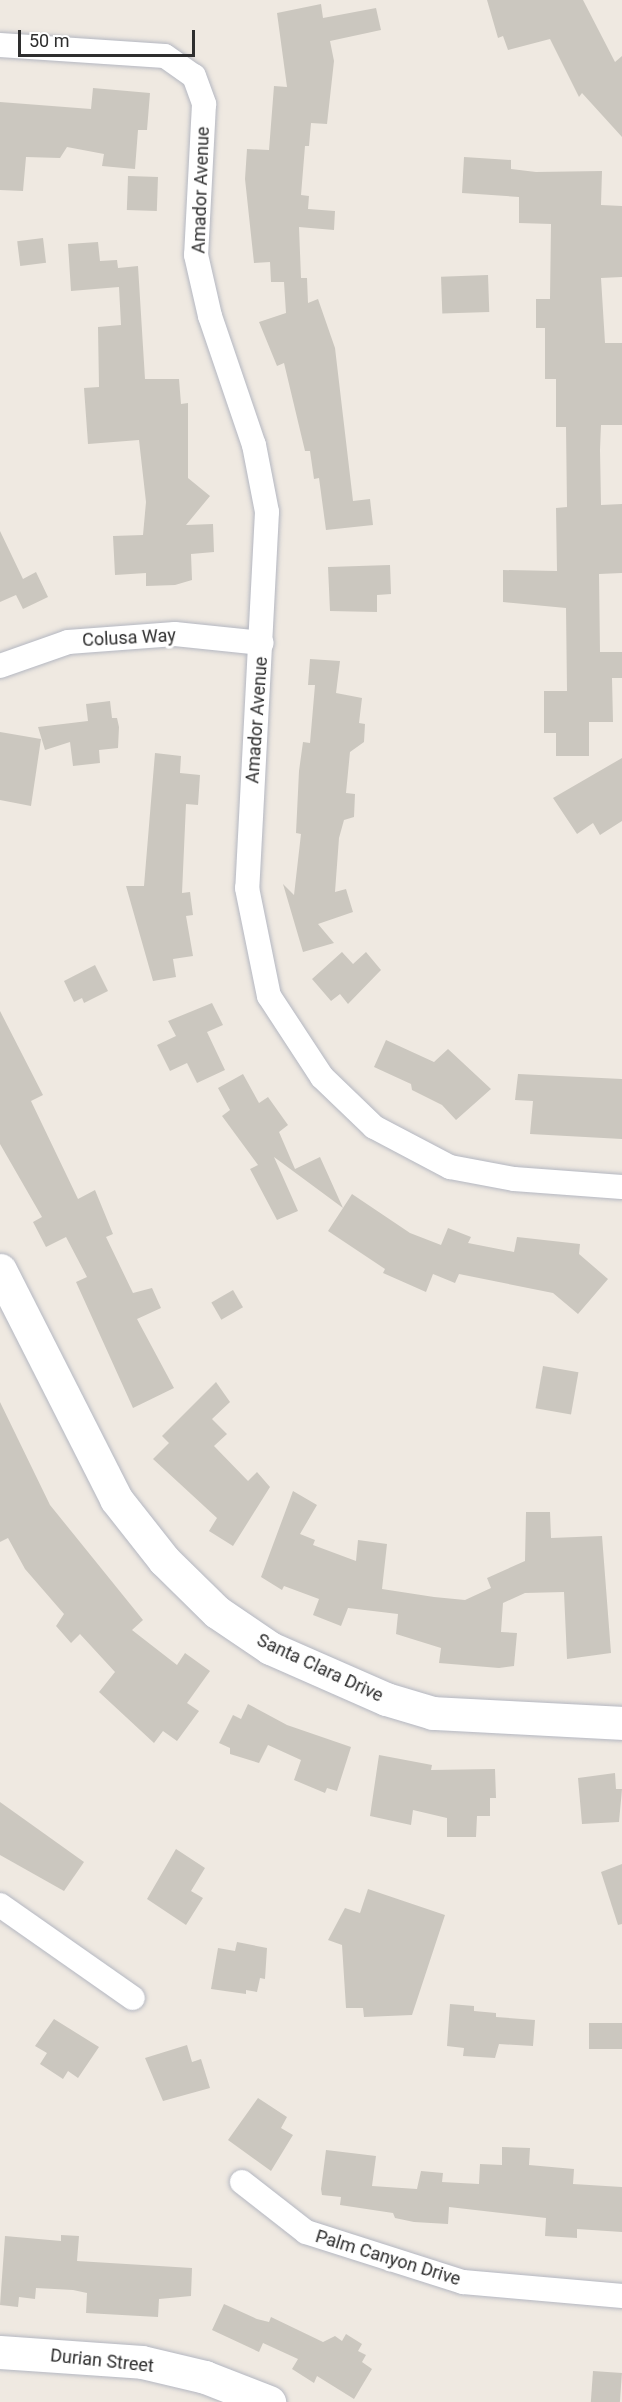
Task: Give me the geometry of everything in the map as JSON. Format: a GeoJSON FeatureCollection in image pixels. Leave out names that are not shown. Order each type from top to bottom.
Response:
{"type":"FeatureCollection","features":[{"type":"Feature","properties":{"kind":"street","name":"Amador Avenue"},"geometry":{"type":"LineString","coordinates":[[0,45],[165,56],[194,76],[204,104],[196,255],[210,316],[254,445],[267,512],[262,643],[247,888],[269,996],[322,1077],[374,1127],[450,1167],[514,1179],[622,1187]]}},
{"type":"Feature","properties":{"kind":"street","name":"Colusa Way"},"geometry":{"type":"LineString","coordinates":[[0,666],[68,642],[175,634],[262,643]]}},
{"type":"Feature","properties":{"kind":"street","name":"Santa Clara Drive"},"geometry":{"type":"LineString","coordinates":[[0,1270],[116,1499],[164,1560],[217,1612],[270,1648],[386,1699],[433,1713],[622,1724]]}},
{"type":"Feature","properties":{"kind":"street"},"geometry":{"type":"LineString","coordinates":[[0,1905],[133,1998]]}},
{"type":"Feature","properties":{"kind":"street","name":"Palm Canyon Drive"},"geometry":{"type":"LineString","coordinates":[[242,2182],[306,2232],[463,2282],[622,2296]]}},
{"type":"Feature","properties":{"kind":"street","name":"Durian Street"},"geometry":{"type":"LineString","coordinates":[[0,2352],[142,2362],[206,2377],[269,2402]]}},
{"type":"Feature","properties":{"kind":"building"},"geometry":{"type":"Polygon","coordinates":[[[487,0],[583,0],[615,62],[622,56],[622,137],[582,93],[579,97],[550,39],[508,50],[503,36],[498,38],[487,0]]]}},
{"type":"Feature","properties":{"kind":"building"},"geometry":{"type":"Polygon","coordinates":[[[321,4],[323,18],[376,8],[381,30],[330,41],[334,61],[327,124],[311,123],[309,146],[305,146],[301,195],[309,196],[308,209],[335,211],[334,230],[299,227],[301,278],[307,278],[308,303],[318,299],[335,348],[353,501],[370,499],[373,525],[326,530],[319,478],[314,479],[310,451],[305,451],[284,363],[277,366],[259,322],[286,313],[284,282],[271,282],[270,262],[254,263],[245,179],[247,149],[269,150],[274,86],[287,87],[277,13],[321,4]]]}},
{"type":"Feature","properties":{"kind":"building"},"geometry":{"type":"Polygon","coordinates":[[[93,88],[150,93],[147,130],[138,130],[135,169],[102,166],[104,154],[67,147],[60,158],[26,157],[23,191],[0,190],[0,102],[91,109],[93,88]]]}},
{"type":"Feature","properties":{"kind":"building"},"geometry":{"type":"Polygon","coordinates":[[[464,157],[511,160],[511,169],[536,172],[602,171],[601,205],[622,206],[622,277],[601,278],[605,343],[622,343],[622,425],[601,425],[600,450],[601,505],[622,504],[622,573],[599,574],[600,652],[622,652],[622,678],[612,678],[613,722],[589,722],[589,756],[556,756],[556,733],[544,733],[544,691],[567,691],[566,608],[503,602],[503,570],[557,571],[556,508],[567,507],[566,427],[556,427],[556,379],[545,379],[545,328],[536,328],[536,299],[550,299],[551,224],[519,223],[519,197],[462,193],[464,157]]]}},
{"type":"Feature","properties":{"kind":"building"},"geometry":{"type":"Polygon","coordinates":[[[128,176],[158,177],[157,211],[127,210],[128,176]]]}},
{"type":"Feature","properties":{"kind":"building"},"geometry":{"type":"Polygon","coordinates":[[[43,238],[46,263],[20,266],[17,241],[43,238]]]}},
{"type":"Feature","properties":{"kind":"building"},"geometry":{"type":"Polygon","coordinates":[[[98,242],[100,261],[117,260],[118,268],[138,266],[145,379],[179,379],[181,404],[188,403],[188,478],[210,496],[186,525],[213,524],[214,552],[191,554],[192,580],[175,585],[146,586],[146,573],[115,575],[113,536],[143,535],[146,502],[139,440],[88,444],[84,388],[99,387],[98,327],[121,325],[119,287],[71,291],[68,244],[98,242]]]}},
{"type":"Feature","properties":{"kind":"building"},"geometry":{"type":"Polygon","coordinates":[[[488,275],[489,312],[442,314],[441,277],[488,275]]]}},
{"type":"Feature","properties":{"kind":"building"},"geometry":{"type":"Polygon","coordinates":[[[0,531],[23,579],[36,572],[48,597],[23,609],[16,595],[0,602],[0,531]]]}},
{"type":"Feature","properties":{"kind":"building"},"geometry":{"type":"Polygon","coordinates":[[[390,565],[391,594],[377,595],[377,612],[330,611],[328,567],[390,565]]]}},
{"type":"Feature","properties":{"kind":"building"},"geometry":{"type":"Polygon","coordinates":[[[310,659],[340,661],[336,693],[362,698],[359,723],[365,724],[364,742],[350,752],[346,793],[355,794],[354,817],[344,820],[339,838],[335,892],[346,889],[353,912],[318,924],[334,943],[303,952],[283,884],[294,895],[301,834],[296,833],[299,771],[303,742],[310,743],[315,685],[308,685],[310,659]]]}},
{"type":"Feature","properties":{"kind":"building"},"geometry":{"type":"Polygon","coordinates":[[[110,701],[112,718],[117,718],[119,727],[118,748],[99,750],[100,763],[73,766],[70,742],[45,750],[38,727],[88,721],[86,704],[110,701]]]}},
{"type":"Feature","properties":{"kind":"building"},"geometry":{"type":"Polygon","coordinates":[[[0,732],[41,739],[31,806],[0,800],[0,732]]]}},
{"type":"Feature","properties":{"kind":"building"},"geometry":{"type":"Polygon","coordinates":[[[155,753],[181,756],[180,773],[200,775],[198,805],[186,804],[182,893],[190,892],[193,915],[186,916],[193,956],[173,959],[176,977],[153,981],[126,886],[144,886],[155,753]]]}},
{"type":"Feature","properties":{"kind":"building"},"geometry":{"type":"Polygon","coordinates":[[[622,758],[622,821],[600,835],[593,823],[577,834],[553,798],[622,758]]]}},
{"type":"Feature","properties":{"kind":"building"},"geometry":{"type":"Polygon","coordinates":[[[342,952],[353,964],[366,952],[381,970],[348,1004],[340,994],[331,1001],[312,979],[342,952]]]}},
{"type":"Feature","properties":{"kind":"building"},"geometry":{"type":"Polygon","coordinates":[[[95,965],[108,991],[84,1003],[82,998],[74,1002],[64,981],[95,965]]]}},
{"type":"Feature","properties":{"kind":"building"},"geometry":{"type":"Polygon","coordinates":[[[212,1003],[223,1025],[207,1032],[225,1070],[197,1083],[187,1063],[170,1071],[157,1045],[176,1036],[168,1021],[212,1003]]]}},
{"type":"Feature","properties":{"kind":"building"},"geometry":{"type":"Polygon","coordinates":[[[0,1011],[43,1095],[31,1101],[78,1199],[95,1190],[113,1234],[106,1237],[133,1293],[152,1288],[161,1308],[137,1319],[174,1388],[133,1408],[76,1282],[87,1277],[66,1237],[46,1247],[33,1222],[42,1217],[0,1144],[0,1011]]]}},
{"type":"Feature","properties":{"kind":"building"},"geometry":{"type":"Polygon","coordinates":[[[386,1040],[434,1062],[448,1049],[491,1089],[456,1120],[442,1105],[412,1090],[411,1084],[374,1067],[386,1040]]]}},
{"type":"Feature","properties":{"kind":"building"},"geometry":{"type":"Polygon","coordinates":[[[243,1074],[259,1103],[268,1097],[288,1125],[279,1132],[295,1169],[320,1157],[343,1208],[274,1157],[298,1211],[277,1220],[250,1169],[258,1165],[222,1116],[230,1110],[218,1088],[243,1074]]]}},
{"type":"Feature","properties":{"kind":"building"},"geometry":{"type":"Polygon","coordinates":[[[518,1074],[622,1079],[622,1139],[530,1134],[533,1101],[515,1100],[518,1074]]]}},
{"type":"Feature","properties":{"kind":"building"},"geometry":{"type":"Polygon","coordinates":[[[352,1194],[410,1233],[441,1245],[448,1228],[471,1237],[468,1243],[514,1252],[517,1237],[580,1244],[579,1254],[608,1279],[578,1314],[553,1293],[459,1274],[455,1283],[433,1274],[426,1292],[383,1273],[385,1269],[328,1231],[352,1194]]]}},
{"type":"Feature","properties":{"kind":"building"},"geometry":{"type":"Polygon","coordinates":[[[233,1290],[243,1307],[221,1320],[211,1302],[233,1290]]]}},
{"type":"Feature","properties":{"kind":"building"},"geometry":{"type":"Polygon","coordinates":[[[543,1366],[578,1372],[571,1415],[536,1408],[543,1366]]]}},
{"type":"Feature","properties":{"kind":"building"},"geometry":{"type":"Polygon","coordinates":[[[216,1382],[230,1402],[212,1419],[227,1434],[214,1446],[248,1481],[257,1472],[270,1487],[233,1546],[209,1531],[217,1518],[153,1459],[169,1443],[162,1436],[216,1382]]]}},
{"type":"Feature","properties":{"kind":"building"},"geometry":{"type":"Polygon","coordinates":[[[0,1402],[50,1505],[143,1620],[132,1630],[177,1665],[185,1653],[210,1671],[187,1703],[199,1711],[177,1741],[163,1731],[154,1743],[99,1692],[115,1672],[80,1634],[71,1643],[56,1626],[64,1614],[25,1569],[8,1538],[0,1542],[0,1402]]]}},
{"type":"Feature","properties":{"kind":"building"},"geometry":{"type":"Polygon","coordinates":[[[293,1491],[317,1505],[300,1534],[315,1540],[313,1545],[356,1561],[358,1540],[387,1544],[382,1589],[434,1597],[465,1600],[491,1588],[487,1578],[525,1561],[526,1512],[550,1512],[551,1538],[602,1536],[611,1653],[567,1659],[564,1592],[525,1593],[503,1603],[501,1632],[517,1633],[514,1666],[499,1668],[439,1663],[441,1648],[396,1634],[398,1614],[348,1608],[341,1626],[313,1615],[319,1599],[284,1586],[282,1590],[261,1577],[293,1491]]]}},
{"type":"Feature","properties":{"kind":"building"},"geometry":{"type":"Polygon","coordinates":[[[248,1704],[287,1725],[351,1747],[337,1791],[327,1788],[325,1793],[294,1780],[301,1760],[268,1745],[259,1763],[230,1754],[230,1748],[219,1743],[233,1715],[241,1719],[248,1704]]]}},
{"type":"Feature","properties":{"kind":"building"},"geometry":{"type":"Polygon","coordinates":[[[379,1755],[432,1765],[431,1770],[495,1769],[496,1798],[490,1798],[490,1816],[477,1816],[476,1837],[447,1837],[447,1818],[413,1810],[411,1825],[370,1816],[379,1755]]]}},
{"type":"Feature","properties":{"kind":"building"},"geometry":{"type":"Polygon","coordinates":[[[615,1773],[616,1789],[622,1789],[619,1822],[582,1824],[578,1778],[615,1773]]]}},
{"type":"Feature","properties":{"kind":"building"},"geometry":{"type":"Polygon","coordinates":[[[0,1802],[84,1862],[64,1891],[0,1855],[0,1802]]]}},
{"type":"Feature","properties":{"kind":"building"},"geometry":{"type":"Polygon","coordinates":[[[176,1849],[205,1868],[191,1891],[203,1898],[186,1925],[147,1899],[176,1849]]]}},
{"type":"Feature","properties":{"kind":"building"},"geometry":{"type":"Polygon","coordinates":[[[622,1864],[622,1924],[618,1925],[601,1872],[622,1864]]]}},
{"type":"Feature","properties":{"kind":"building"},"geometry":{"type":"Polygon","coordinates":[[[368,1889],[445,1915],[412,2015],[364,2017],[363,2008],[346,2008],[342,1945],[328,1940],[345,1908],[360,1913],[368,1889]]]}},
{"type":"Feature","properties":{"kind":"building"},"geometry":{"type":"Polygon","coordinates":[[[237,1942],[267,1948],[265,1979],[260,1978],[257,1992],[246,1990],[246,1994],[211,1989],[218,1948],[235,1951],[237,1942]]]}},
{"type":"Feature","properties":{"kind":"building"},"geometry":{"type":"Polygon","coordinates":[[[450,2004],[474,2006],[474,2011],[496,2013],[496,2017],[535,2020],[533,2046],[499,2044],[495,2058],[463,2056],[464,2048],[447,2046],[450,2004]]]}},
{"type":"Feature","properties":{"kind":"building"},"geometry":{"type":"Polygon","coordinates":[[[54,2019],[99,2047],[78,2078],[68,2071],[63,2079],[40,2064],[47,2053],[35,2046],[54,2019]]]}},
{"type":"Feature","properties":{"kind":"building"},"geometry":{"type":"Polygon","coordinates":[[[589,2023],[622,2023],[622,2049],[589,2049],[589,2023]]]}},
{"type":"Feature","properties":{"kind":"building"},"geometry":{"type":"Polygon","coordinates":[[[187,2045],[192,2062],[201,2059],[210,2088],[163,2101],[145,2058],[187,2045]]]}},
{"type":"Feature","properties":{"kind":"building"},"geometry":{"type":"Polygon","coordinates":[[[258,2098],[287,2117],[281,2128],[293,2135],[271,2171],[228,2140],[258,2098]]]}},
{"type":"Feature","properties":{"kind":"building"},"geometry":{"type":"Polygon","coordinates":[[[502,2147],[530,2148],[529,2165],[574,2169],[573,2184],[622,2187],[622,2232],[577,2229],[577,2238],[545,2236],[546,2218],[449,2207],[448,2224],[414,2222],[395,2218],[393,2213],[340,2205],[341,2197],[322,2195],[326,2150],[376,2156],[372,2186],[417,2189],[421,2171],[443,2173],[442,2182],[479,2184],[480,2164],[502,2165],[502,2147]]]}},
{"type":"Feature","properties":{"kind":"building"},"geometry":{"type":"Polygon","coordinates":[[[61,2235],[79,2236],[77,2261],[192,2268],[191,2296],[159,2299],[158,2317],[86,2313],[87,2293],[73,2290],[36,2288],[35,2299],[19,2297],[18,2307],[0,2305],[5,2236],[61,2241],[61,2235]]]}},
{"type":"Feature","properties":{"kind":"building"},"geometry":{"type":"Polygon","coordinates":[[[224,2304],[257,2319],[269,2322],[271,2317],[323,2342],[335,2336],[342,2341],[346,2334],[362,2344],[358,2351],[366,2355],[362,2362],[372,2369],[354,2399],[317,2376],[314,2383],[292,2369],[298,2359],[263,2343],[259,2352],[212,2330],[224,2304]]]}},
{"type":"Feature","properties":{"kind":"building"},"geometry":{"type":"Polygon","coordinates":[[[593,2371],[622,2373],[620,2402],[591,2402],[593,2371]]]}}]}
